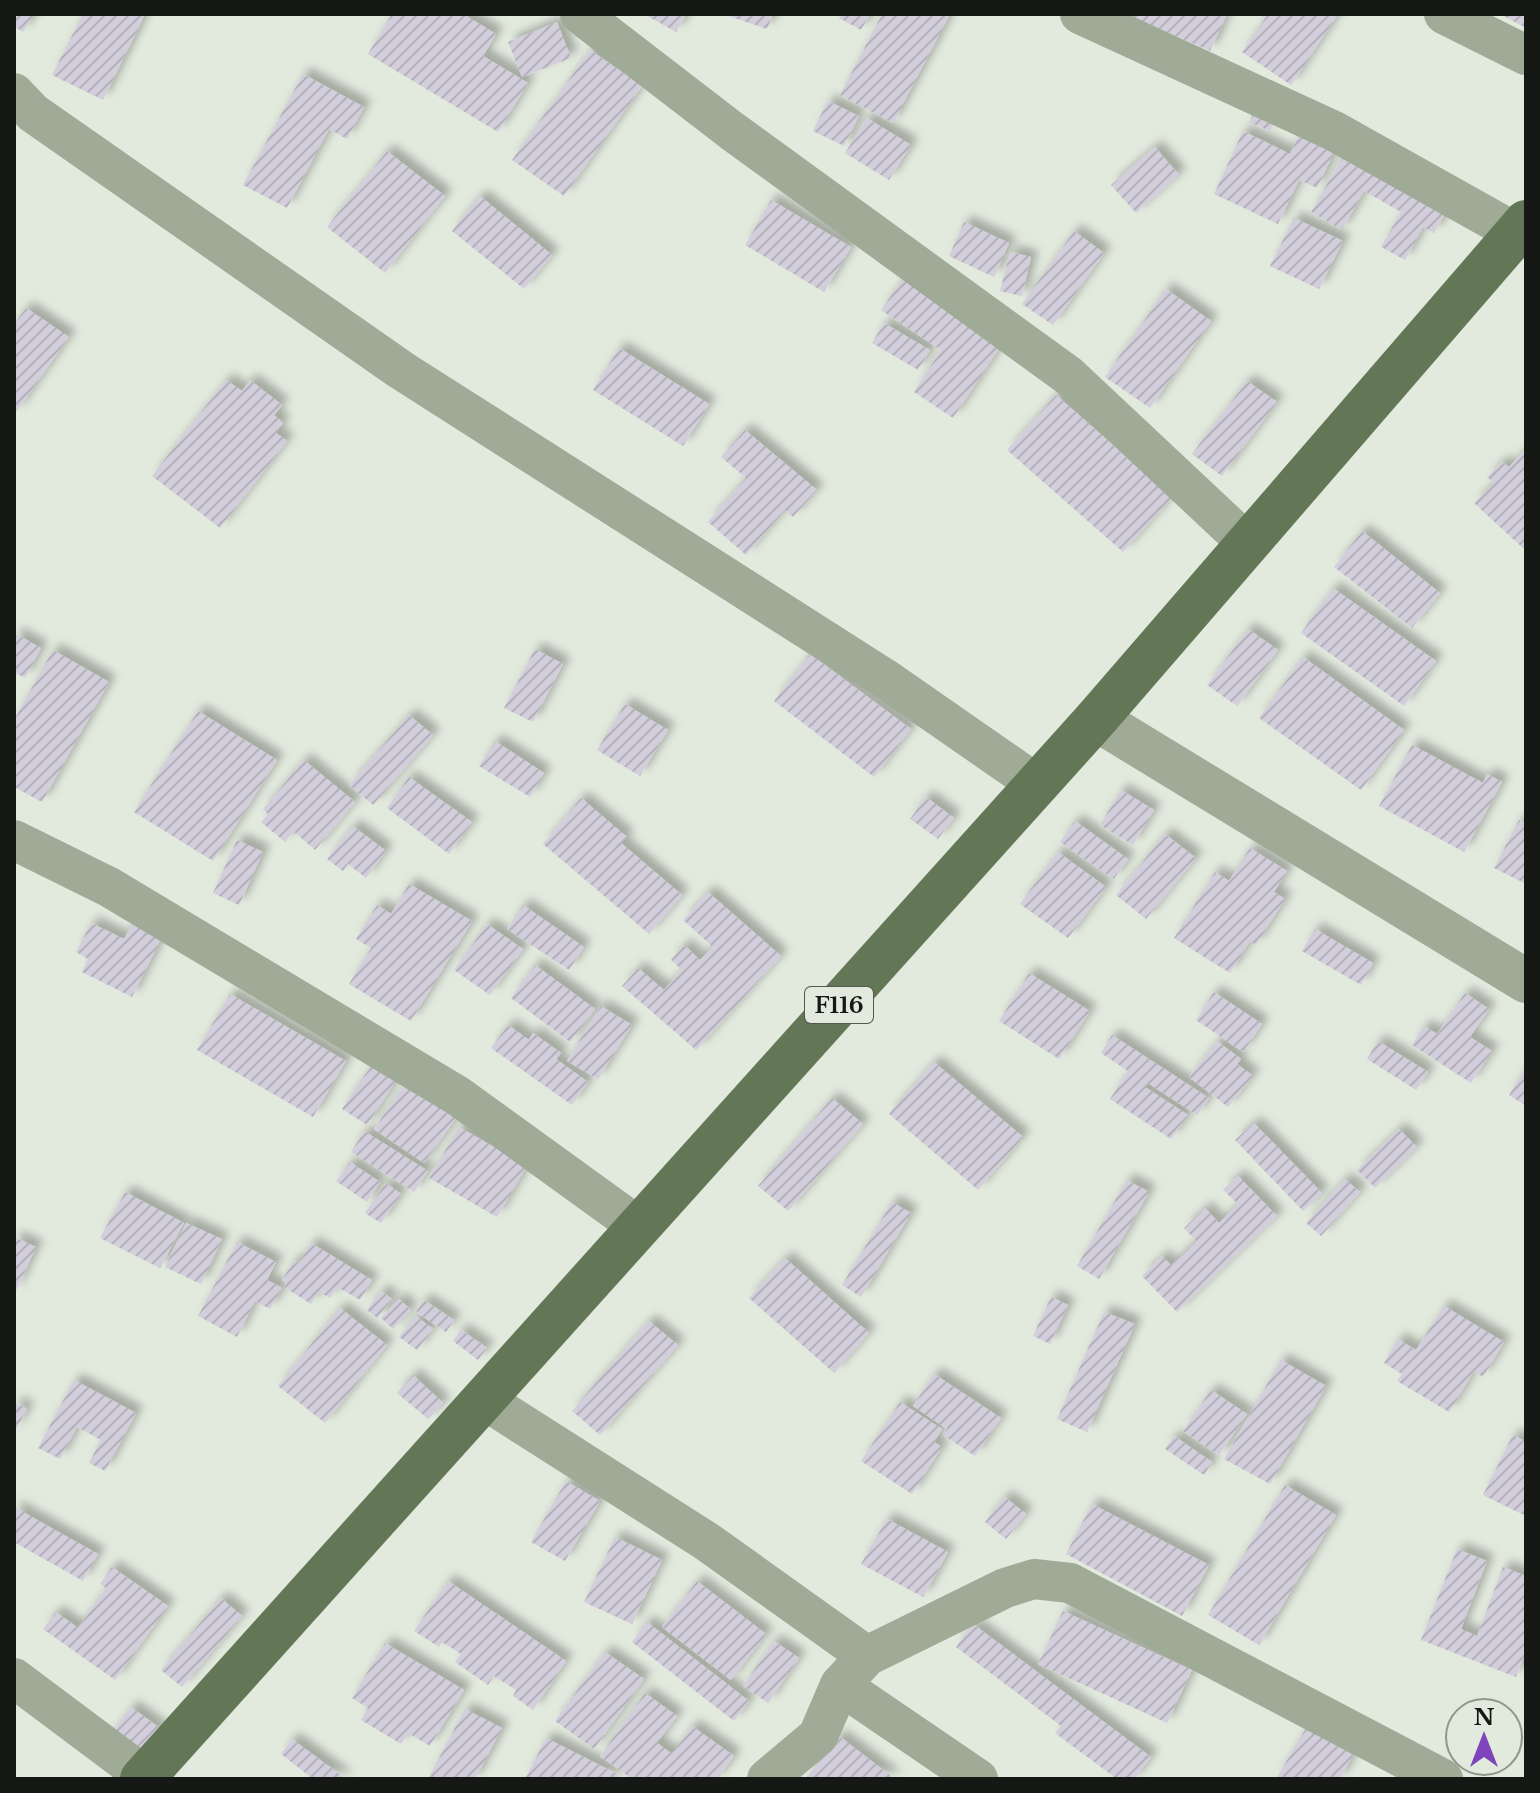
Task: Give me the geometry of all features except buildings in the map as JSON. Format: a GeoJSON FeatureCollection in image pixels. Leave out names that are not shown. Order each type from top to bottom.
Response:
{"type":"FeatureCollection","features":[{"type":"Feature","properties":{"kind":"main road","name":"F116"},"geometry":{"type":"LineString","coordinates":[[143,1778],[1038,785],[1521,228]]}},
{"type":"Feature","properties":{"kind":"street"},"geometry":{"type":"LineString","coordinates":[[580,14],[732,131],[1069,376],[1248,544]]}},
{"type":"Feature","properties":{"kind":"street"},"geometry":{"type":"LineString","coordinates":[[1080,14],[1334,131],[1521,228]]}},
{"type":"Feature","properties":{"kind":"street"},"geometry":{"type":"LineString","coordinates":[[1444,14],[1526,55]]}},
{"type":"Feature","properties":{"kind":"street"},"geometry":{"type":"LineString","coordinates":[[14,93],[33,113],[401,370],[884,678],[1038,785]]}},
{"type":"Feature","properties":{"kind":"street"},"geometry":{"type":"LineString","coordinates":[[1096,719],[1526,981]]}},
{"type":"Feature","properties":{"kind":"street"},"geometry":{"type":"LineString","coordinates":[[14,840],[109,887],[458,1096],[639,1227]]}},
{"type":"Feature","properties":{"kind":"street"},"geometry":{"type":"LineString","coordinates":[[483,1399],[706,1541],[978,1779]]}},
{"type":"Feature","properties":{"kind":"street"},"geometry":{"type":"LineString","coordinates":[[767,1779],[818,1736],[854,1670],[1005,1588],[1034,1579],[1070,1583],[1443,1779]]}},
{"type":"Feature","properties":{"kind":"street"},"geometry":{"type":"LineString","coordinates":[[14,1678],[143,1778]]}}]}
